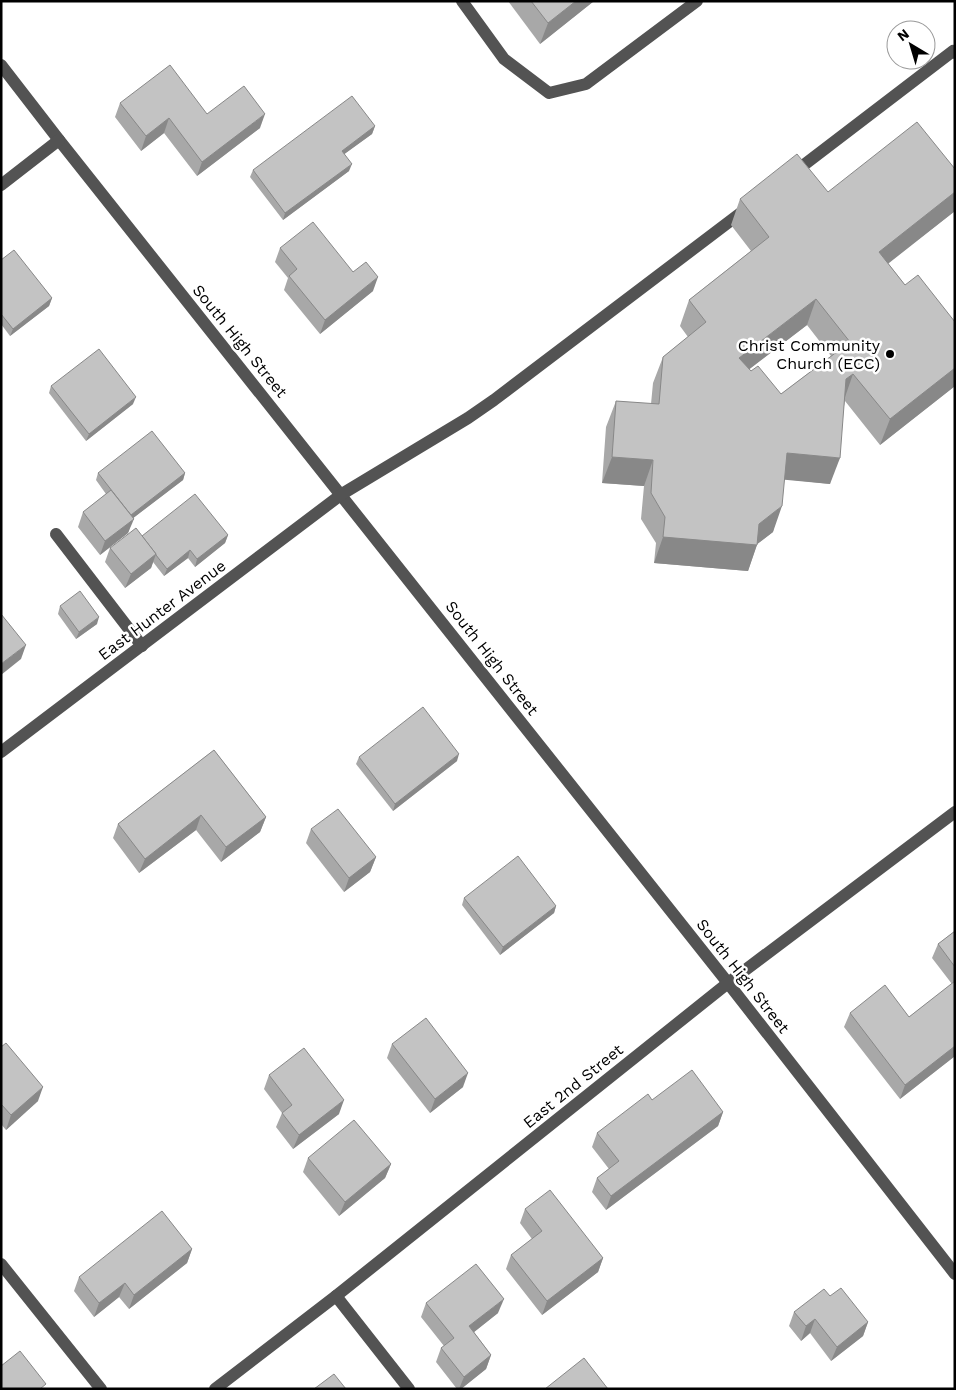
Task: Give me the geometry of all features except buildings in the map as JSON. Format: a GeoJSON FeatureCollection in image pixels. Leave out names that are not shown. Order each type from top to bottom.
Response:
{"type":"FeatureCollection","features":[{"type":"Feature","properties":{"kind":"street"},"geometry":{"type":"LineString","coordinates":[[462,1],[504,59],[549,93],[586,84],[697,1]]}},
{"type":"Feature","properties":{"kind":"street"},"geometry":{"type":"LineString","coordinates":[[779,183],[953,51],[955,53]]}},
{"type":"Feature","properties":{"kind":"street","name":"South High Street"},"geometry":{"type":"LineString","coordinates":[[1,65],[728,983],[955,1274]]}},
{"type":"Feature","properties":{"kind":"street"},"geometry":{"type":"LineString","coordinates":[[1,185],[59,140]]}},
{"type":"Feature","properties":{"kind":"street","name":"East Hunter Avenue"},"geometry":{"type":"LineString","coordinates":[[1,752],[342,494],[468,418],[494,400],[755,202]]}},
{"type":"Feature","properties":{"kind":"street"},"geometry":{"type":"LineString","coordinates":[[56,534],[142,646]]}},
{"type":"Feature","properties":{"kind":"street","name":"East 2nd Street"},"geometry":{"type":"LineString","coordinates":[[215,1389],[336,1296],[728,983],[955,812]]}},
{"type":"Feature","properties":{"kind":"street"},"geometry":{"type":"LineString","coordinates":[[1,1264],[101,1389]]}},
{"type":"Feature","properties":{"kind":"street"},"geometry":{"type":"LineString","coordinates":[[336,1296],[409,1389]]}},
{"type":"Feature","properties":{"kind":"place","name":"Christ Community Church (ECC)"},"geometry":{"type":"Point","coordinates":[890,354]}}]}
